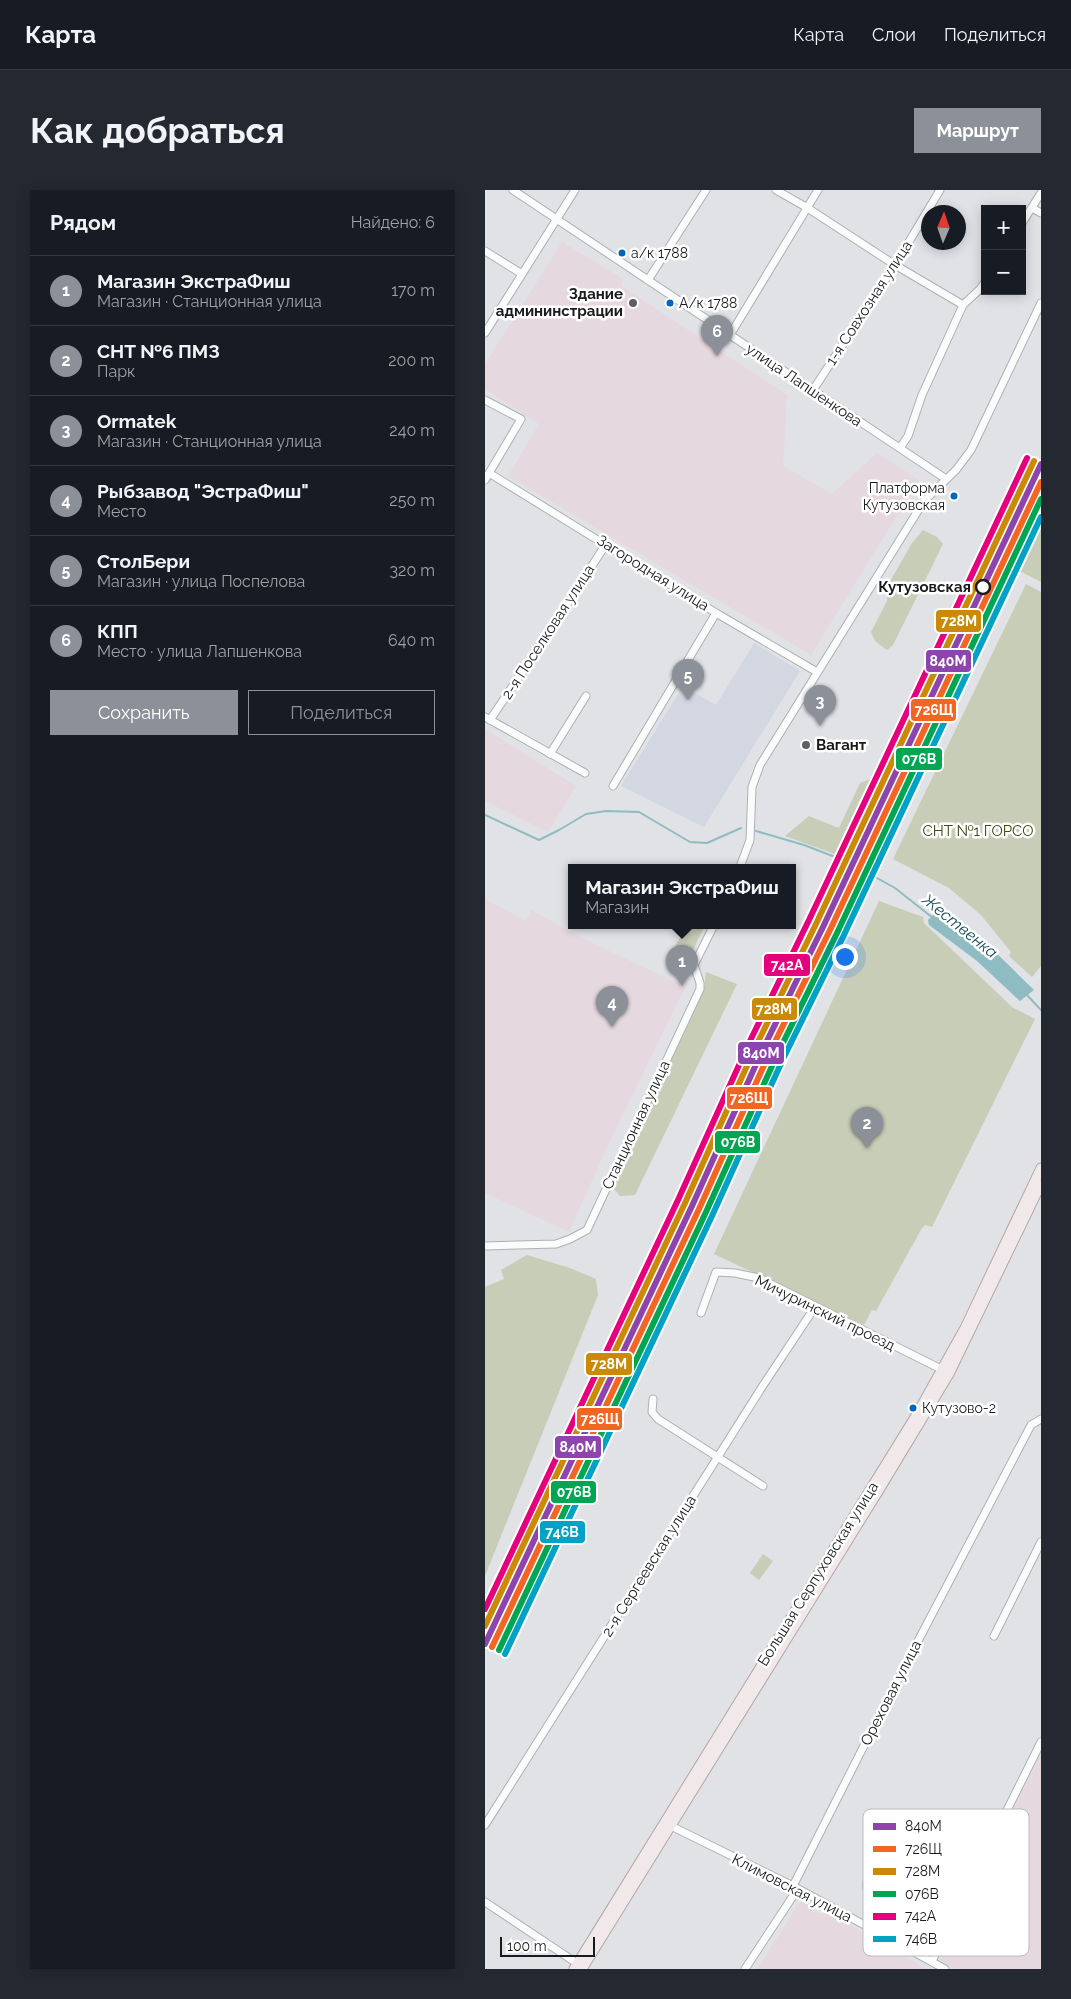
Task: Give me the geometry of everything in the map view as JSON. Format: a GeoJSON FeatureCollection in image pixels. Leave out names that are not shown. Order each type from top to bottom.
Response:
{"type":"FeatureCollection","features":[{"type":"Feature","properties":{"kind":"main road","name":"Большая Серпуховская улица"},"geometry":{"type":"LineString","coordinates":[[667,1825],[943,1370],[1041,1168]]}},
{"type":"Feature","properties":{"kind":"main road","name":"Большая Серпуховская улица"},"geometry":{"type":"LineString","coordinates":[[579,1967],[879,1490],[949,1374],[1041,1184]]}},
{"type":"Feature","properties":{"kind":"street","name":"улица Лапшенкова"},"geometry":{"type":"LineString","coordinates":[[513,190],[946,479]]}},
{"type":"Feature","properties":{"kind":"street"},"geometry":{"type":"LineString","coordinates":[[485,333],[575,190]]}},
{"type":"Feature","properties":{"kind":"street"},"geometry":{"type":"LineString","coordinates":[[648,280],[706,190]]}},
{"type":"Feature","properties":{"kind":"street"},"geometry":{"type":"LineString","coordinates":[[776,190],[806,207],[895,265],[963,305]]}},
{"type":"Feature","properties":{"kind":"street"},"geometry":{"type":"LineString","coordinates":[[730,335],[818,190]]}},
{"type":"Feature","properties":{"kind":"street","name":"1-я Совхозная улица"},"geometry":{"type":"LineString","coordinates":[[813,390],[895,265],[940,190]]}},
{"type":"Feature","properties":{"kind":"street"},"geometry":{"type":"LineString","coordinates":[[1026,217],[1041,193]]}},
{"type":"Feature","properties":{"kind":"street"},"geometry":{"type":"LineString","coordinates":[[1032,208],[1041,213]]}},
{"type":"Feature","properties":{"kind":"street"},"geometry":{"type":"LineString","coordinates":[[485,251],[522,274]]}},
{"type":"Feature","properties":{"kind":"street"},"geometry":{"type":"LineString","coordinates":[[900,448],[909,436],[922,395],[963,305],[981,289]]}},
{"type":"Feature","properties":{"kind":"street"},"geometry":{"type":"LineString","coordinates":[[741,864],[750,840],[752,787],[760,765],[924,501],[971,450],[1041,303]]}},
{"type":"Feature","properties":{"kind":"street"},"geometry":{"type":"LineString","coordinates":[[485,400],[521,419],[487,476]]}},
{"type":"Feature","properties":{"kind":"street","name":"Загородная улица"},"geometry":{"type":"LineString","coordinates":[[487,476],[606,544],[817,672]]}},
{"type":"Feature","properties":{"kind":"street","name":"2-я Поселковая улица"},"geometry":{"type":"LineString","coordinates":[[487,719],[559,617],[606,544]]}},
{"type":"Feature","properties":{"kind":"street"},"geometry":{"type":"LineString","coordinates":[[613,786],[717,613]]}},
{"type":"Feature","properties":{"kind":"street"},"geometry":{"type":"LineString","coordinates":[[550,754],[586,696]]}},
{"type":"Feature","properties":{"kind":"street"},"geometry":{"type":"LineString","coordinates":[[487,719],[585,773]]}},
{"type":"Feature","properties":{"kind":"street","name":"Станционная улица"},"geometry":{"type":"LineString","coordinates":[[485,1246],[556,1244],[587,1230],[700,990],[700,983],[694,965],[712,929]]}},
{"type":"Feature","properties":{"kind":"street","name":"Мичуринский проезд"},"geometry":{"type":"LineString","coordinates":[[701,1313],[716,1272],[735,1273],[759,1278],[943,1370]]}},
{"type":"Feature","properties":{"kind":"street","name":"2-я Сергеевская улица"},"geometry":{"type":"LineString","coordinates":[[485,1825],[815,1307]]}},
{"type":"Feature","properties":{"kind":"street"},"geometry":{"type":"LineString","coordinates":[[653,1399],[652,1412],[658,1419],[763,1486]]}},
{"type":"Feature","properties":{"kind":"street","name":"Ореховая улица"},"geometry":{"type":"LineString","coordinates":[[745,1969],[793,1896],[793,1886],[883,1708],[1031,1425],[1041,1419]]}},
{"type":"Feature","properties":{"kind":"street"},"geometry":{"type":"LineString","coordinates":[[994,1636],[1041,1542]]}},
{"type":"Feature","properties":{"kind":"street"},"geometry":{"type":"LineString","coordinates":[[1008,1809],[1041,1742]]}},
{"type":"Feature","properties":{"kind":"street","name":"Климовская улица"},"geometry":{"type":"LineString","coordinates":[[667,1825],[793,1886],[863,1924]]}},
{"type":"Feature","properties":{"kind":"street"},"geometry":{"type":"LineString","coordinates":[[485,1902],[579,1967]]}},
{"type":"Feature","properties":{"kind":"street","name":"Климовская улица"},"geometry":{"type":"LineString","coordinates":[[923,1956],[945,1969]]}},
{"type":"Feature","properties":{"kind":"street"},"geometry":{"type":"LineString","coordinates":[[932,1961],[934,1956]]}},
{"type":"Feature","properties":{"kind":"shaded area"},"geometry":{"type":"Polygon","coordinates":[[[562,242],[623,279],[621,286],[787,395],[783,466],[832,494],[877,453],[919,480],[811,655],[508,476],[539,424],[485,389],[485,364],[562,242]]]}},
{"type":"Feature","properties":{"kind":"shaded area"},"geometry":{"type":"Polygon","coordinates":[[[754,643],[800,671],[704,827],[621,786],[683,686],[716,705],[754,643]]]}},
{"type":"Feature","properties":{"kind":"shaded area"},"geometry":{"type":"Polygon","coordinates":[[[485,729],[576,786],[548,832],[485,801],[485,729]]]}},
{"type":"Feature","properties":{"kind":"shaded area"},"geometry":{"type":"Polygon","coordinates":[[[485,899],[526,921],[531,910],[588,941],[685,987],[608,1145],[569,1232],[485,1193],[485,899]]]}},
{"type":"Feature","properties":{"kind":"shaded area"},"geometry":{"type":"Polygon","coordinates":[[[1041,1753],[1041,1969],[955,1969],[941,1961],[943,1956],[1029,1956],[1029,1809],[1013,1809],[1041,1753]]]}},
{"type":"Feature","properties":{"kind":"shaded area"},"geometry":{"type":"Polygon","coordinates":[[[802,1899],[810,1903],[808,1908],[821,1915],[824,1910],[863,1932],[863,1956],[904,1956],[927,1969],[757,1969],[802,1899]]]}},
{"type":"Feature","properties":{"kind":"green space"},"geometry":{"type":"Polygon","coordinates":[[[1041,497],[1041,582],[1006,564],[1005,557],[1009,548],[1014,547],[1026,529],[1041,497]]]}},
{"type":"Feature","properties":{"kind":"green space"},"geometry":{"type":"Polygon","coordinates":[[[923,530],[937,537],[943,544],[893,645],[887,650],[875,641],[871,632],[887,601],[888,585],[912,543],[923,530]]]}},
{"type":"Feature","properties":{"kind":"green space","name":"СНТ №1 ГОРСО"},"geometry":{"type":"Polygon","coordinates":[[[1026,584],[1041,592],[1041,966],[1032,977],[1009,956],[1011,952],[981,915],[949,888],[893,859],[1026,584]]]}},
{"type":"Feature","properties":{"kind":"green space"},"geometry":{"type":"Polygon","coordinates":[[[899,721],[906,724],[843,857],[785,836],[809,816],[839,828],[860,783],[873,778],[899,721]]]}},
{"type":"Feature","properties":{"kind":"green space"},"geometry":{"type":"Polygon","coordinates":[[[879,901],[923,917],[924,923],[1012,1007],[1035,1019],[932,1227],[925,1225],[922,1228],[876,1311],[872,1310],[864,1325],[714,1254],[879,901]]]}},
{"type":"Feature","properties":{"kind":"green space"},"geometry":{"type":"Polygon","coordinates":[[[686,929],[703,929],[689,959],[681,955],[675,946],[686,929]]]}},
{"type":"Feature","properties":{"kind":"green space"},"geometry":{"type":"Polygon","coordinates":[[[706,972],[737,984],[635,1195],[620,1196],[612,1187],[704,989],[706,972]]]}},
{"type":"Feature","properties":{"kind":"green space"},"geometry":{"type":"Polygon","coordinates":[[[527,1255],[570,1268],[596,1279],[598,1295],[485,1576],[485,1287],[504,1279],[501,1270],[527,1255]]]}},
{"type":"Feature","properties":{"kind":"green space"},"geometry":{"type":"Polygon","coordinates":[[[763,1554],[773,1561],[759,1580],[750,1573],[763,1554]]]}},
{"type":"Feature","properties":{"kind":"water"},"geometry":{"type":"Polygon","coordinates":[[[934,914],[950,918],[972,938],[989,946],[1034,990],[1020,1001],[977,961],[929,925],[928,920],[934,914]]]}},
{"type":"Feature","properties":{"kind":"waterway"},"geometry":{"type":"LineString","coordinates":[[943,721],[1011,575]]}},
{"type":"Feature","properties":{"kind":"waterway"},"geometry":{"type":"LineString","coordinates":[[871,874],[930,749]]}},
{"type":"Feature","properties":{"kind":"waterway","name":"Жественка"},"geometry":{"type":"LineString","coordinates":[[485,815],[539,840],[586,814],[606,811],[639,812],[690,842],[707,843],[741,828]]}},
{"type":"Feature","properties":{"kind":"waterway","name":"Жественка"},"geometry":{"type":"LineString","coordinates":[[756,831],[804,845],[843,860]]}},
{"type":"Feature","properties":{"kind":"waterway","name":"Жественка"},"geometry":{"type":"LineString","coordinates":[[859,868],[895,888],[933,918]]}},
{"type":"Feature","properties":{"kind":"waterway","name":"Жественка"},"geometry":{"type":"LineString","coordinates":[[1026,994],[1041,1010]]}},
{"type":"Feature","properties":{"kind":"transit line","name":"742А"},"geometry":{"type":"LineString","coordinates":[[485,1609],[678,1200],[749,1043],[1027,458]]}},
{"type":"Feature","properties":{"kind":"transit line","name":"728М"},"geometry":{"type":"LineString","coordinates":[[485,1626],[685,1203],[756,1046],[816,924],[1034,461]]}},
{"type":"Feature","properties":{"kind":"transit line","name":"840М"},"geometry":{"type":"LineString","coordinates":[[485,1644],[692,1206],[763,1049],[823,927],[1041,464]]}},
{"type":"Feature","properties":{"kind":"transit line","name":"726Щ"},"geometry":{"type":"LineString","coordinates":[[492,1647],[699,1209],[770,1052],[830,930],[1041,482]]}},
{"type":"Feature","properties":{"kind":"transit line","name":"076В"},"geometry":{"type":"LineString","coordinates":[[499,1650],[706,1212],[777,1055],[837,933],[1041,499]]}},
{"type":"Feature","properties":{"kind":"transit line","name":"746В"},"geometry":{"type":"LineString","coordinates":[[505,1654],[712,1216],[783,1059],[843,937],[1041,517]]}},
{"type":"Feature","properties":{"kind":"place","name":"a/к 1788"},"geometry":{"type":"Point","coordinates":[622,253]}},
{"type":"Feature","properties":{"kind":"place","name":"Здание админинстрации"},"geometry":{"type":"Point","coordinates":[633,303]}},
{"type":"Feature","properties":{"kind":"place","name":"А/к 1788"},"geometry":{"type":"Point","coordinates":[670,303]}},
{"type":"Feature","properties":{"kind":"place","name":"КПП"},"geometry":{"type":"Point","coordinates":[717,356]}},
{"type":"Feature","properties":{"kind":"place","name":"Платформа Кутузовская"},"geometry":{"type":"Point","coordinates":[954,496]}},
{"type":"Feature","properties":{"kind":"place","name":"Кутузовская"},"geometry":{"type":"Point","coordinates":[983,587]}},
{"type":"Feature","properties":{"kind":"place","name":"СтолБери"},"geometry":{"type":"Point","coordinates":[688,700]}},
{"type":"Feature","properties":{"kind":"place","name":"Ormatek"},"geometry":{"type":"Point","coordinates":[820,726]}},
{"type":"Feature","properties":{"kind":"place","name":"Вагант"},"geometry":{"type":"Point","coordinates":[806,745]}},
{"type":"Feature","properties":{"kind":"place","name":"Магазин ЭкстраФиш"},"geometry":{"type":"Point","coordinates":[682,986]}},
{"type":"Feature","properties":{"kind":"place","name":"Рыбзавод \"ЭстраФиш\""},"geometry":{"type":"Point","coordinates":[612,1027]}},
{"type":"Feature","properties":{"kind":"place","name":"СНТ №6 ПМЗ"},"geometry":{"type":"Point","coordinates":[867,1148]}},
{"type":"Feature","properties":{"kind":"place","name":"Кутузово-2"},"geometry":{"type":"Point","coordinates":[913,1408]}}]}
